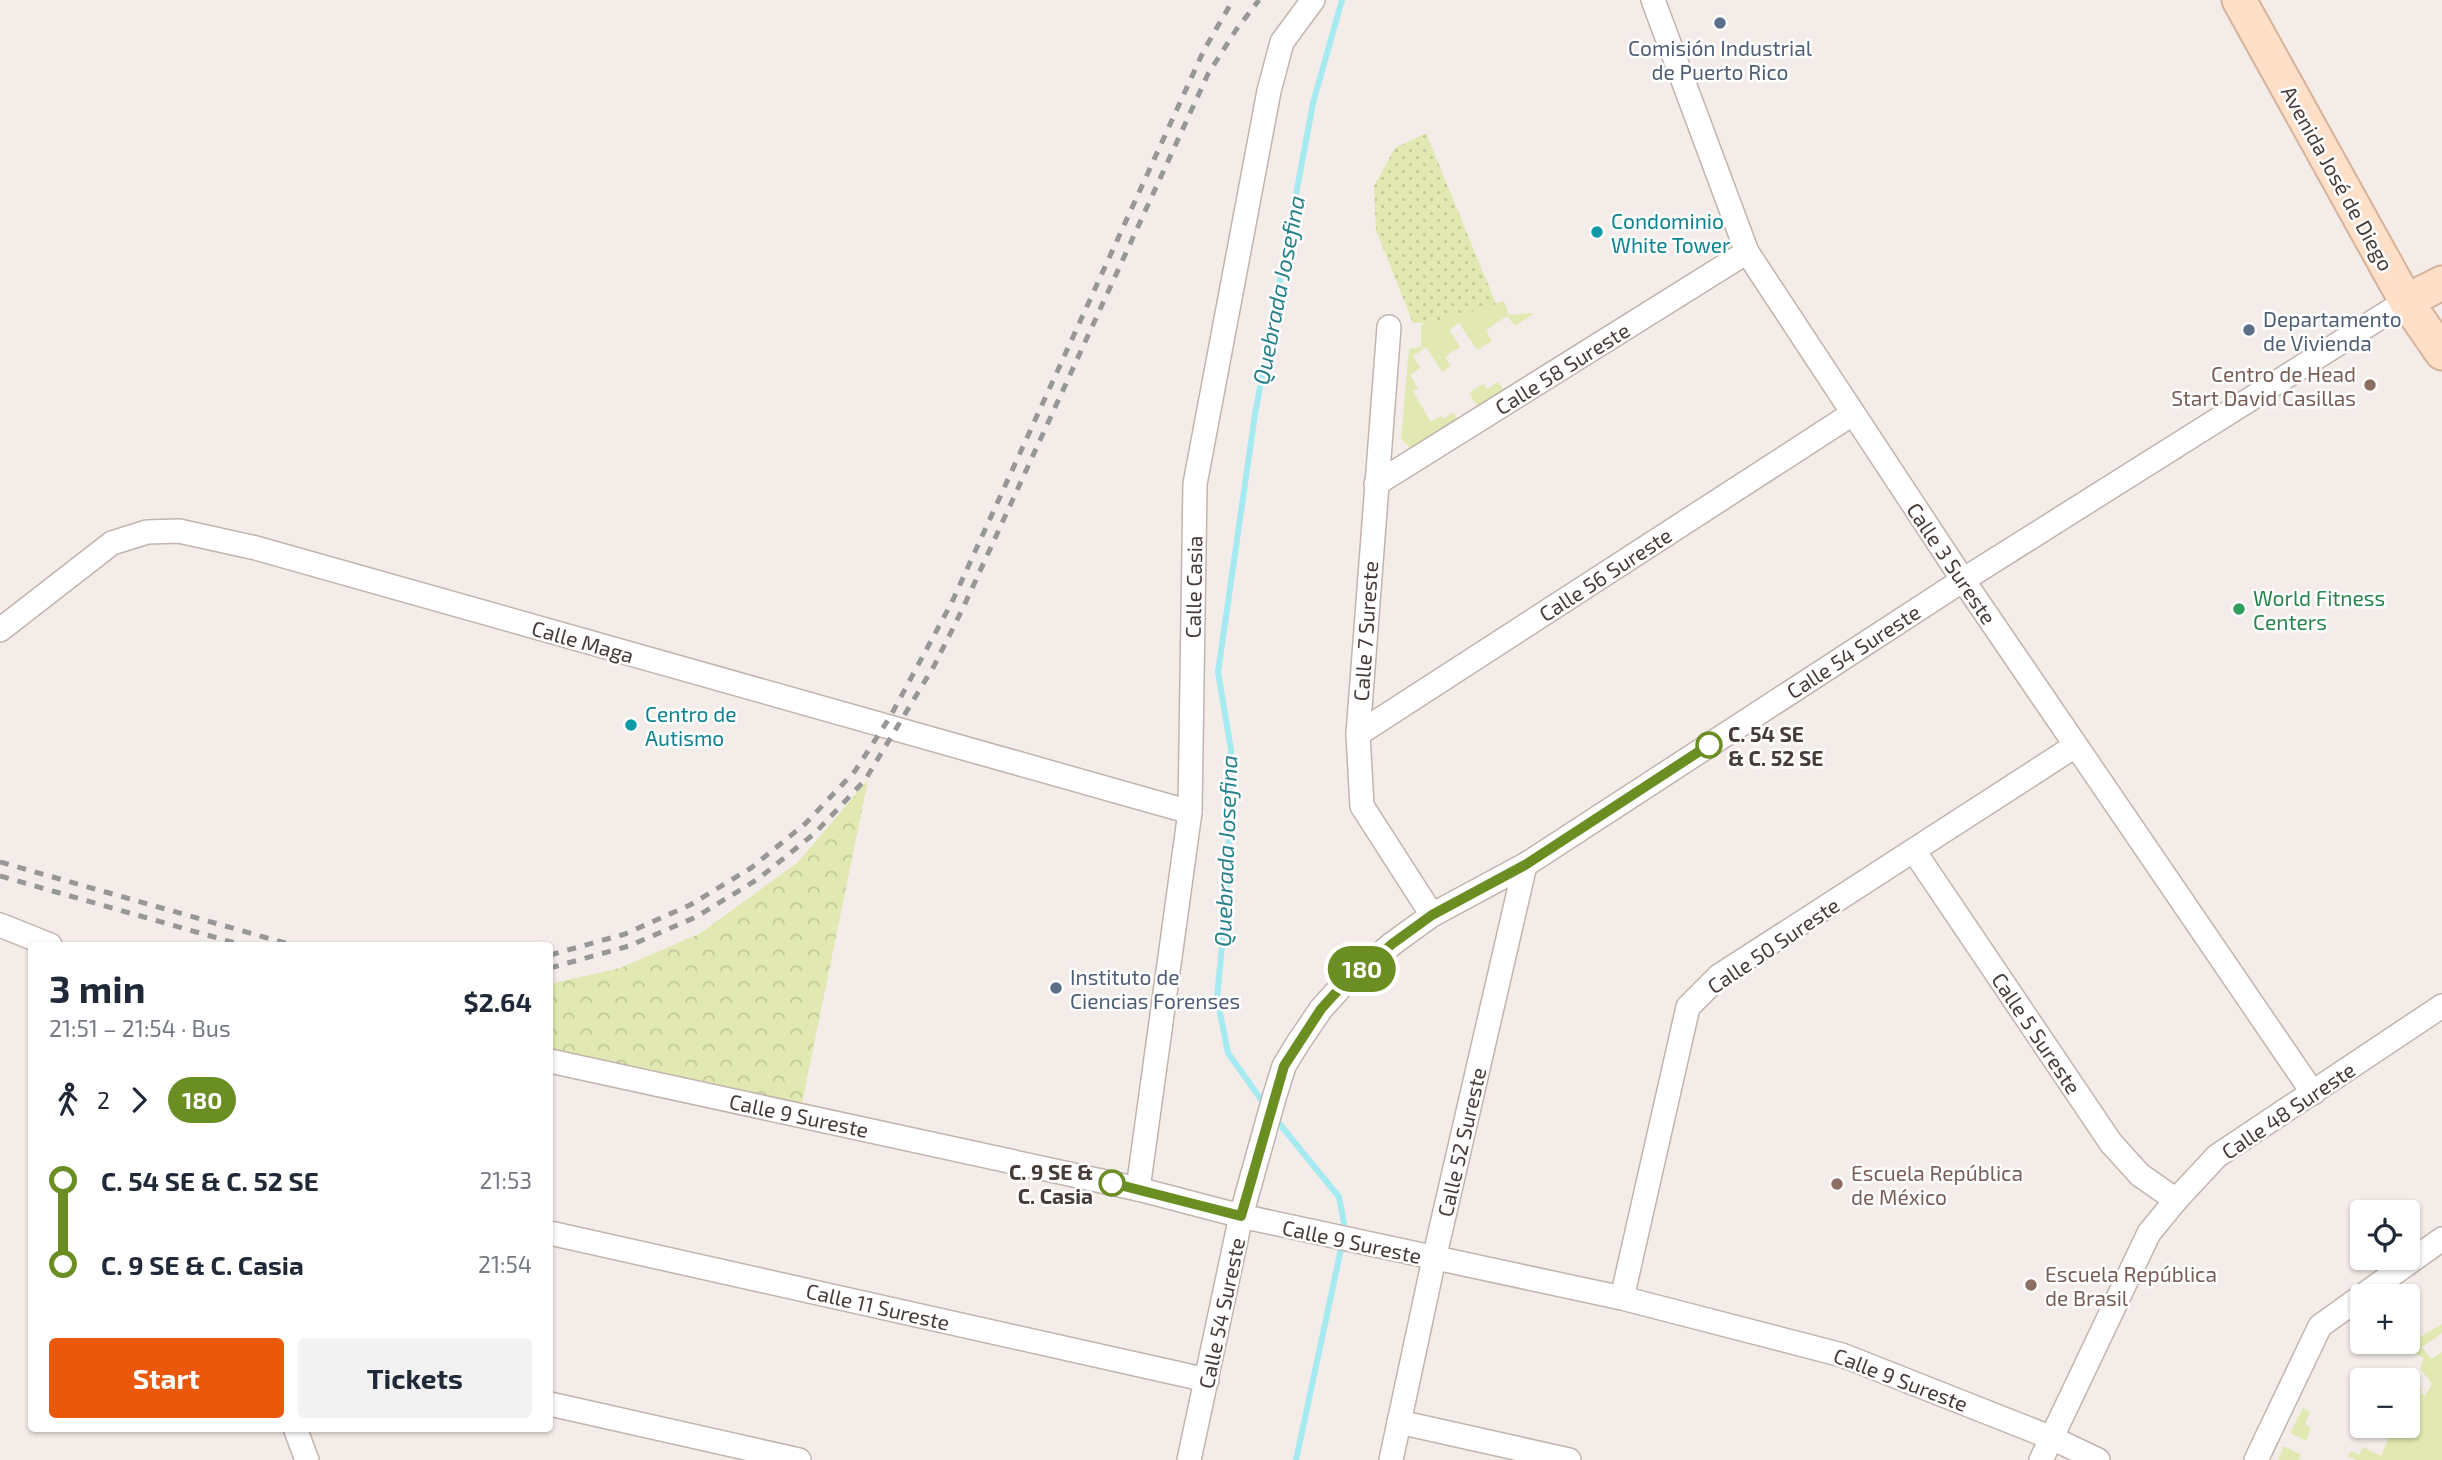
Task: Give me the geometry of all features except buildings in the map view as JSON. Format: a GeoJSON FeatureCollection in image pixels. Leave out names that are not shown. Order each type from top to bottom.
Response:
{"type":"FeatureCollection","features":[{"type":"Feature","properties":{"kind":"main road","name":"Avenida José de Diego"},"geometry":{"type":"LineString","coordinates":[[2239,0],[2406,301],[2442,353]]}},
{"type":"Feature","properties":{"kind":"main road"},"geometry":{"type":"LineString","coordinates":[[2406,301],[2442,283]]}},
{"type":"Feature","properties":{"kind":"street","name":"Calle Casia"},"geometry":{"type":"LineString","coordinates":[[1138,1189],[1190,812],[1195,484],[1269,91],[1282,42],[1313,0]]}},
{"type":"Feature","properties":{"kind":"street","name":"Calle 3 Sureste"},"geometry":{"type":"LineString","coordinates":[[1653,0],[1748,252],[1963,580],[2313,1093]]}},
{"type":"Feature","properties":{"kind":"street","name":"Calle 58 Sureste"},"geometry":{"type":"LineString","coordinates":[[1376,484],[1748,252]]}},
{"type":"Feature","properties":{"kind":"street","name":"Calle 54 Sureste"},"geometry":{"type":"LineString","coordinates":[[1189,1460],[1241,1216],[1284,1066],[1321,1009],[1360,970],[1432,915],[1525,865],[1963,580],[2406,301]]}},
{"type":"Feature","properties":{"kind":"street","name":"Calle 7 Sureste"},"geometry":{"type":"LineString","coordinates":[[1389,327],[1358,734],[1362,806],[1432,915]]}},
{"type":"Feature","properties":{"kind":"street","name":"Calle 56 Sureste"},"geometry":{"type":"LineString","coordinates":[[1358,734],[1852,414]]}},
{"type":"Feature","properties":{"kind":"street","name":"Calle Maga"},"geometry":{"type":"LineString","coordinates":[[0,630],[111,543],[147,532],[179,531],[256,548],[1190,812]]}},
{"type":"Feature","properties":{"kind":"street","name":"Calle 50 Sureste"},"geometry":{"type":"LineString","coordinates":[[1622,1298],[1688,1007],[1719,976],[2075,746]]}},
{"type":"Feature","properties":{"kind":"street","name":"Calle 5 Sureste"},"geometry":{"type":"LineString","coordinates":[[1914,851],[2111,1143],[2140,1175],[2176,1200]]}},
{"type":"Feature","properties":{"kind":"street","name":"Calle 52 Sureste"},"geometry":{"type":"LineString","coordinates":[[1391,1460],[1434,1259],[1525,865]]}},
{"type":"Feature","properties":{"kind":"street"},"geometry":{"type":"LineString","coordinates":[[0,925],[42,942]]}},
{"type":"Feature","properties":{"kind":"street","name":"Calle 48 Sureste"},"geometry":{"type":"LineString","coordinates":[[2041,1460],[2149,1234],[2176,1200],[2217,1156],[2442,1006]]}},
{"type":"Feature","properties":{"kind":"street","name":"Calle 9 Sureste"},"geometry":{"type":"LineString","coordinates":[[553,1062],[1138,1189],[1241,1216],[1434,1259],[1622,1298],[1842,1355],[2052,1438],[2098,1460]]}},
{"type":"Feature","properties":{"kind":"street","name":"Calle 11 Sureste"},"geometry":{"type":"LineString","coordinates":[[553,1234],[1207,1380]]}},
{"type":"Feature","properties":{"kind":"street"},"geometry":{"type":"LineString","coordinates":[[2256,1460],[2320,1325],[2442,1239]]}},
{"type":"Feature","properties":{"kind":"street"},"geometry":{"type":"LineString","coordinates":[[553,1405],[799,1460]]}},
{"type":"Feature","properties":{"kind":"street"},"geometry":{"type":"LineString","coordinates":[[1399,1422],[1569,1460]]}},
{"type":"Feature","properties":{"kind":"street"},"geometry":{"type":"LineString","coordinates":[[296,1432],[307,1460]]}},
{"type":"Feature","properties":{"kind":"green space"},"geometry":{"type":"Polygon","coordinates":[[[1426,133],[1496,304],[1433,323],[1413,323],[1376,230],[1374,186],[1395,148],[1426,133]]]}},
{"type":"Feature","properties":{"kind":"green space"},"geometry":{"type":"Polygon","coordinates":[[[1504,301],[1509,315],[1535,313],[1515,326],[1507,316],[1486,330],[1492,341],[1477,350],[1459,323],[1449,330],[1460,347],[1445,357],[1451,366],[1442,372],[1426,347],[1413,356],[1420,368],[1410,375],[1418,388],[1413,392],[1431,422],[1441,416],[1443,419],[1453,412],[1458,420],[1416,447],[1409,447],[1401,439],[1409,349],[1421,347],[1421,325],[1504,301]]]}},
{"type":"Feature","properties":{"kind":"green space"},"geometry":{"type":"Polygon","coordinates":[[[1498,382],[1504,391],[1478,407],[1469,393],[1483,384],[1487,389],[1498,382]]]}},
{"type":"Feature","properties":{"kind":"green space"},"geometry":{"type":"Polygon","coordinates":[[[868,780],[801,1108],[553,1053],[553,983],[620,968],[699,934],[797,863],[868,780]]]}},
{"type":"Feature","properties":{"kind":"green space"},"geometry":{"type":"Polygon","coordinates":[[[2442,1324],[2442,1333],[2422,1347],[2431,1359],[2442,1352],[2442,1460],[2356,1460],[2348,1456],[2351,1451],[2359,1455],[2363,1447],[2381,1456],[2388,1438],[2420,1438],[2420,1393],[2425,1396],[2432,1384],[2420,1368],[2424,1358],[2416,1354],[2420,1354],[2420,1337],[2442,1324]]]}},
{"type":"Feature","properties":{"kind":"green space"},"geometry":{"type":"Polygon","coordinates":[[[2303,1408],[2310,1412],[2305,1424],[2311,1428],[2306,1441],[2290,1433],[2303,1408]]]}},
{"type":"Feature","properties":{"kind":"green space"},"geometry":{"type":"Polygon","coordinates":[[[2284,1446],[2301,1455],[2298,1460],[2278,1460],[2284,1446]]]}},
{"type":"Feature","properties":{"kind":"waterway","name":"Quebrada Josefina"},"geometry":{"type":"LineString","coordinates":[[1265,1105],[1228,1053],[1217,998],[1228,884],[1231,750],[1218,672],[1255,414],[1313,103],[1342,0]]}},
{"type":"Feature","properties":{"kind":"waterway","name":"Quebrada Josefina"},"geometry":{"type":"LineString","coordinates":[[1274,1117],[1339,1197],[1343,1233]]}},
{"type":"Feature","properties":{"kind":"waterway","name":"Quebrada Josefina"},"geometry":{"type":"LineString","coordinates":[[1296,1460],[1342,1244]]}},
{"type":"Feature","properties":{"kind":"railway"},"geometry":{"type":"LineString","coordinates":[[553,954],[625,934],[690,905],[751,868],[806,823],[855,771],[890,717],[952,602],[1204,50],[1233,0]]}},
{"type":"Feature","properties":{"kind":"railway"},"geometry":{"type":"LineString","coordinates":[[553,967],[629,946],[696,917],[758,879],[815,833],[865,780],[934,666],[963,608],[1208,74],[1259,0]]}},
{"type":"Feature","properties":{"kind":"railway"},"geometry":{"type":"LineString","coordinates":[[0,862],[281,942]]}},
{"type":"Feature","properties":{"kind":"railway"},"geometry":{"type":"LineString","coordinates":[[0,876],[231,942]]}},
{"type":"Feature","properties":{"kind":"bus line","name":"180"},"geometry":{"type":"LineString","coordinates":[[1112,1183],[1241,1216],[1284,1066],[1321,1009],[1340,988],[1392,944],[1432,915],[1525,865],[1709,745]]}},
{"type":"Feature","properties":{"kind":"place","name":"Comisión Industrial de Puerto Rico"},"geometry":{"type":"Point","coordinates":[1720,23]}},
{"type":"Feature","properties":{"kind":"place","name":"Condominio White Tower"},"geometry":{"type":"Point","coordinates":[1597,232]}},
{"type":"Feature","properties":{"kind":"place","name":"Departamento de Vivienda"},"geometry":{"type":"Point","coordinates":[2249,330]}},
{"type":"Feature","properties":{"kind":"place","name":"Centro de Head Start David Casillas"},"geometry":{"type":"Point","coordinates":[2370,385]}},
{"type":"Feature","properties":{"kind":"place","name":"World Fitness Centers"},"geometry":{"type":"Point","coordinates":[2239,609]}},
{"type":"Feature","properties":{"kind":"place","name":"Centro de Autismo"},"geometry":{"type":"Point","coordinates":[631,725]}},
{"type":"Feature","properties":{"kind":"place","name":"C. 54 SE & C. 52 SE"},"geometry":{"type":"Point","coordinates":[1709,745]}},
{"type":"Feature","properties":{"kind":"place","name":"Instituto de Ciencias Forenses"},"geometry":{"type":"Point","coordinates":[1056,988]}},
{"type":"Feature","properties":{"kind":"place","name":"C. 9 SE & C. Casia"},"geometry":{"type":"Point","coordinates":[1112,1183]}},
{"type":"Feature","properties":{"kind":"place","name":"Escuela República de México"},"geometry":{"type":"Point","coordinates":[1837,1184]}},
{"type":"Feature","properties":{"kind":"place","name":"Escuela República de Brasil"},"geometry":{"type":"Point","coordinates":[2031,1285]}}]}
